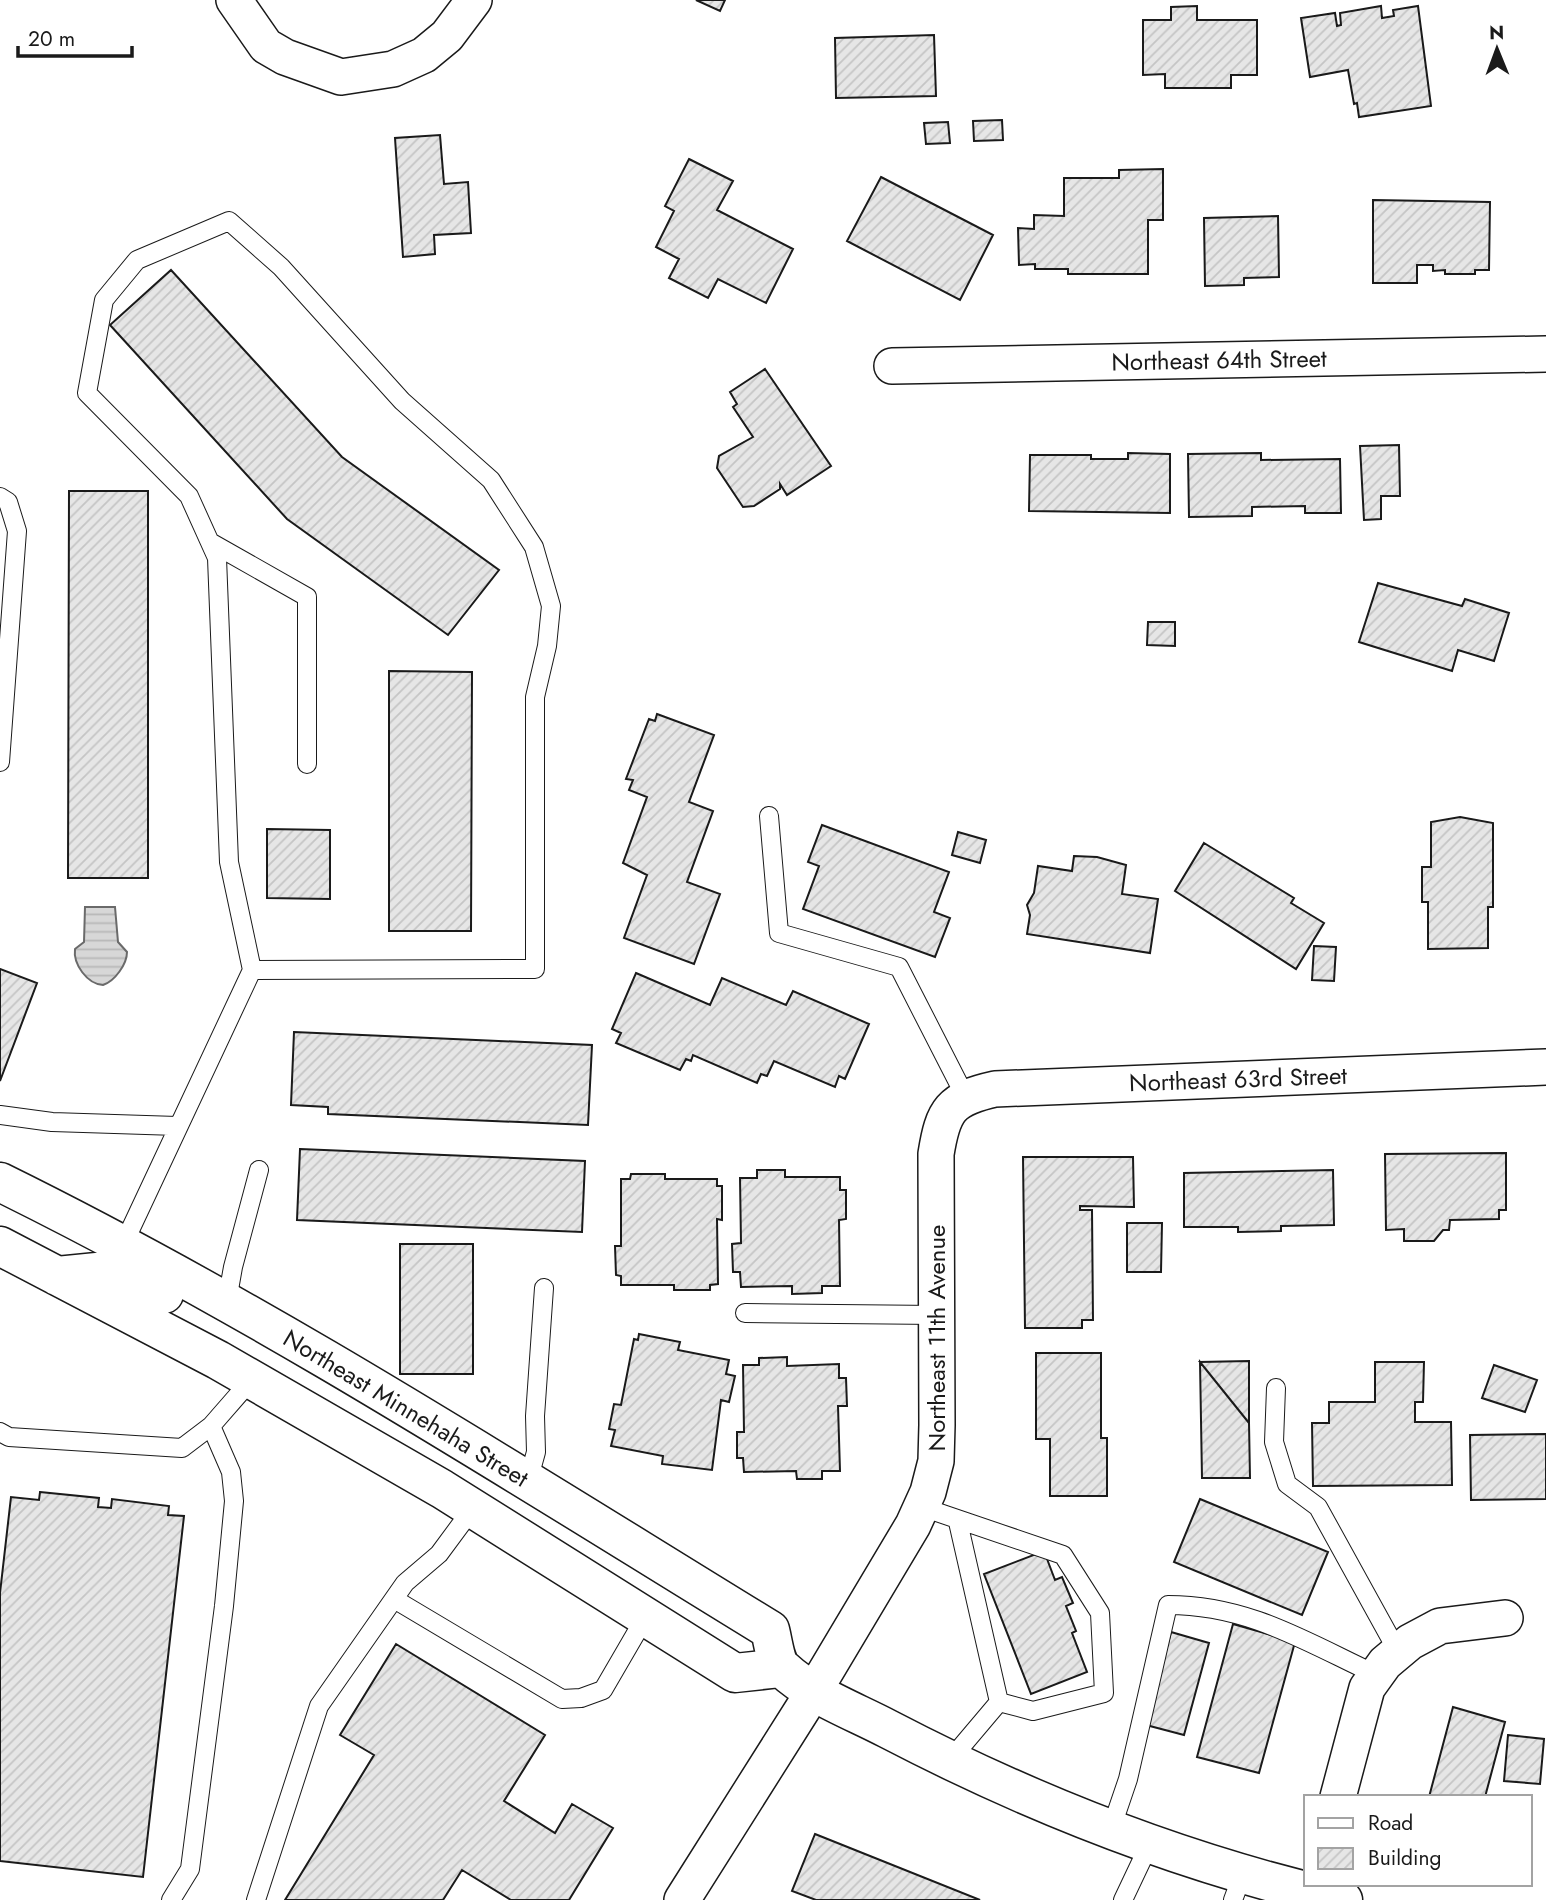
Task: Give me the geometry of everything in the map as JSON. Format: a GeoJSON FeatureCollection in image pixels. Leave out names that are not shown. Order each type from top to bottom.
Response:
{"type":"FeatureCollection","features":[{"type":"Feature","properties":{"kind":"main road","name":"Northeast Minnehaha Street"},"geometry":{"type":"LineString","coordinates":[[0,1182],[124,1243],[227,1301],[770,1630],[780,1668],[736,1674],[473,1508],[252,1379],[0,1246]]}},
{"type":"Feature","properties":{"kind":"main road"},"geometry":{"type":"LineString","coordinates":[[57,1276],[117,1270],[179,1302],[227,1301]]}},
{"type":"Feature","properties":{"kind":"main road"},"geometry":{"type":"LineString","coordinates":[[252,1379],[307,1378],[444,1460],[483,1454]]}},
{"type":"Feature","properties":{"kind":"main road"},"geometry":{"type":"LineString","coordinates":[[780,1668],[814,1691],[950,1760],[1150,1843],[1238,1886],[1323,1892]]}},
{"type":"Feature","properties":{"kind":"street"},"geometry":{"type":"LineString","coordinates":[[234,0],[265,46],[296,62],[341,77],[393,69],[424,55],[447,36],[474,0]]}},
{"type":"Feature","properties":{"kind":"street","name":"Northeast 64th Street"},"geometry":{"type":"LineString","coordinates":[[892,366],[1546,354]]}},
{"type":"Feature","properties":{"kind":"street","name":"Northeast 63rd Street"},"geometry":{"type":"LineString","coordinates":[[965,1096],[995,1089],[1546,1067]]}},
{"type":"Feature","properties":{"kind":"street","name":"Northeast 11th Avenue"},"geometry":{"type":"LineString","coordinates":[[681,1900],[814,1691],[922,1507],[936,1461],[936,1154],[941,1121],[965,1096]]}},
{"type":"Feature","properties":{"kind":"street"},"geometry":{"type":"LineString","coordinates":[[1339,1795],[1367,1688],[1388,1664],[1440,1626],[1506,1618]]}},
{"type":"Feature","properties":{"kind":"lane"},"geometry":{"type":"LineString","coordinates":[[124,1243],[252,970],[229,862],[217,558],[189,496],[87,393],[104,300],[137,260],[229,221],[281,267],[402,401],[491,480],[534,547],[551,606],[547,646],[535,697],[535,969],[252,970]]}},
{"type":"Feature","properties":{"kind":"lane"},"geometry":{"type":"LineString","coordinates":[[0,497],[8,502],[17,531],[0,762]]}},
{"type":"Feature","properties":{"kind":"lane"},"geometry":{"type":"LineString","coordinates":[[210,542],[307,597],[307,764]]}},
{"type":"Feature","properties":{"kind":"lane"},"geometry":{"type":"LineString","coordinates":[[769,816],[779,933],[899,967],[965,1096]]}},
{"type":"Feature","properties":{"kind":"lane"},"geometry":{"type":"LineString","coordinates":[[0,1115],[52,1122],[177,1126]]}},
{"type":"Feature","properties":{"kind":"lane"},"geometry":{"type":"LineString","coordinates":[[227,1301],[233,1267],[259,1170]]}},
{"type":"Feature","properties":{"kind":"lane"},"geometry":{"type":"LineString","coordinates":[[528,1481],[536,1452],[544,1288]]}},
{"type":"Feature","properties":{"kind":"lane"},"geometry":{"type":"LineString","coordinates":[[745,1313],[937,1315]]}},
{"type":"Feature","properties":{"kind":"lane"},"geometry":{"type":"LineString","coordinates":[[0,1432],[9,1437],[182,1448],[211,1426],[252,1379]]}},
{"type":"Feature","properties":{"kind":"lane"},"geometry":{"type":"LineString","coordinates":[[1276,1388],[1274,1442],[1287,1484],[1318,1507],[1388,1664]]}},
{"type":"Feature","properties":{"kind":"lane"},"geometry":{"type":"LineString","coordinates":[[171,1900],[190,1869],[224,1606],[234,1502],[231,1472],[211,1426]]}},
{"type":"Feature","properties":{"kind":"lane"},"geometry":{"type":"LineString","coordinates":[[922,1507],[958,1522],[1063,1555],[1100,1613],[1104,1693],[1033,1711],[999,1702]]}},
{"type":"Feature","properties":{"kind":"lane"},"geometry":{"type":"LineString","coordinates":[[256,1900],[319,1706],[405,1583],[439,1554],[473,1508]]}},
{"type":"Feature","properties":{"kind":"lane"},"geometry":{"type":"LineString","coordinates":[[958,1522],[999,1702]]}},
{"type":"Feature","properties":{"kind":"lane"},"geometry":{"type":"LineString","coordinates":[[394,1599],[562,1699],[581,1698],[603,1690],[646,1616]]}},
{"type":"Feature","properties":{"kind":"lane"},"geometry":{"type":"LineString","coordinates":[[1111,1829],[1128,1779],[1168,1605],[1205,1605],[1259,1619],[1388,1664]]}},
{"type":"Feature","properties":{"kind":"lane"},"geometry":{"type":"LineString","coordinates":[[950,1760],[999,1702]]}},
{"type":"Feature","properties":{"kind":"lane"},"geometry":{"type":"LineString","coordinates":[[1123,1900],[1150,1843]]}},
{"type":"Feature","properties":{"kind":"shaded area"},"geometry":{"type":"Polygon","coordinates":[[[85,907],[115,907],[118,942],[127,952],[119,972],[103,985],[87,977],[76,961],[75,949],[84,942],[85,907]]]}},
{"type":"Feature","properties":{"kind":"building"},"geometry":{"type":"Polygon","coordinates":[[[696,0],[725,0],[720,11],[696,0]]]}},
{"type":"Feature","properties":{"kind":"building"},"geometry":{"type":"Polygon","coordinates":[[[1197,6],[1197,20],[1257,20],[1257,75],[1231,75],[1231,88],[1165,88],[1165,74],[1143,75],[1143,20],[1171,20],[1171,7],[1197,6]]]}},
{"type":"Feature","properties":{"kind":"building"},"geometry":{"type":"Polygon","coordinates":[[[1381,6],[1382,18],[1394,16],[1393,10],[1418,6],[1431,106],[1359,117],[1348,70],[1310,77],[1301,18],[1335,13],[1337,26],[1341,25],[1340,13],[1381,6]]]}},
{"type":"Feature","properties":{"kind":"building"},"geometry":{"type":"Polygon","coordinates":[[[934,35],[936,96],[836,98],[835,38],[934,35]]]}},
{"type":"Feature","properties":{"kind":"building"},"geometry":{"type":"Polygon","coordinates":[[[1002,120],[1003,140],[974,141],[973,121],[1002,120]]]}},
{"type":"Feature","properties":{"kind":"building"},"geometry":{"type":"Polygon","coordinates":[[[948,122],[950,143],[926,144],[924,123],[948,122]]]}},
{"type":"Feature","properties":{"kind":"building"},"geometry":{"type":"Polygon","coordinates":[[[440,135],[444,184],[468,182],[471,233],[434,235],[435,254],[403,257],[395,138],[440,135]]]}},
{"type":"Feature","properties":{"kind":"building"},"geometry":{"type":"Polygon","coordinates":[[[689,159],[733,181],[717,210],[793,249],[766,303],[718,279],[708,298],[669,278],[679,259],[656,247],[674,211],[665,206],[689,159]]]}},
{"type":"Feature","properties":{"kind":"building"},"geometry":{"type":"Polygon","coordinates":[[[1163,169],[1163,220],[1148,220],[1148,274],[1068,274],[1068,269],[1035,269],[1035,264],[1019,265],[1018,228],[1034,229],[1034,215],[1064,216],[1064,178],[1119,178],[1119,170],[1163,169]]]}},
{"type":"Feature","properties":{"kind":"building"},"geometry":{"type":"Polygon","coordinates":[[[881,177],[993,235],[960,300],[847,241],[881,177]]]}},
{"type":"Feature","properties":{"kind":"building"},"geometry":{"type":"Polygon","coordinates":[[[1373,200],[1490,202],[1489,270],[1475,270],[1475,274],[1445,274],[1445,270],[1433,271],[1433,265],[1417,265],[1417,283],[1373,283],[1373,200]]]}},
{"type":"Feature","properties":{"kind":"building"},"geometry":{"type":"Polygon","coordinates":[[[1278,216],[1279,277],[1244,278],[1244,285],[1205,286],[1204,218],[1278,216]]]}},
{"type":"Feature","properties":{"kind":"building"},"geometry":{"type":"Polygon","coordinates":[[[171,270],[342,457],[499,570],[448,635],[287,519],[110,325],[171,270]]]}},
{"type":"Feature","properties":{"kind":"building"},"geometry":{"type":"Polygon","coordinates":[[[765,369],[831,466],[787,495],[780,484],[780,489],[754,506],[743,507],[717,468],[719,456],[753,437],[733,407],[737,404],[730,392],[765,369]]]}},
{"type":"Feature","properties":{"kind":"building"},"geometry":{"type":"Polygon","coordinates":[[[1399,445],[1400,496],[1381,496],[1381,519],[1364,520],[1360,446],[1399,445]]]}},
{"type":"Feature","properties":{"kind":"building"},"geometry":{"type":"Polygon","coordinates":[[[1128,453],[1170,454],[1170,513],[1029,511],[1030,455],[1091,455],[1091,459],[1128,459],[1128,453]]]}},
{"type":"Feature","properties":{"kind":"building"},"geometry":{"type":"Polygon","coordinates":[[[1261,453],[1261,460],[1340,459],[1341,513],[1305,513],[1305,506],[1252,507],[1252,516],[1189,517],[1188,454],[1261,453]]]}},
{"type":"Feature","properties":{"kind":"building"},"geometry":{"type":"Polygon","coordinates":[[[69,491],[148,491],[148,878],[68,878],[69,491]]]}},
{"type":"Feature","properties":{"kind":"building"},"geometry":{"type":"Polygon","coordinates":[[[1378,583],[1462,606],[1465,599],[1509,613],[1494,661],[1458,650],[1452,671],[1359,642],[1378,583]]]}},
{"type":"Feature","properties":{"kind":"building"},"geometry":{"type":"Polygon","coordinates":[[[1148,622],[1175,622],[1175,646],[1147,645],[1148,622]]]}},
{"type":"Feature","properties":{"kind":"building"},"geometry":{"type":"Polygon","coordinates":[[[389,671],[472,672],[471,931],[389,931],[389,671]]]}},
{"type":"Feature","properties":{"kind":"building"},"geometry":{"type":"Polygon","coordinates":[[[657,714],[714,735],[689,802],[713,811],[687,882],[720,894],[694,964],[624,938],[647,875],[623,863],[647,797],[629,790],[633,780],[626,779],[649,719],[655,721],[657,714]]]}},
{"type":"Feature","properties":{"kind":"building"},"geometry":{"type":"Polygon","coordinates":[[[1460,817],[1493,823],[1493,907],[1488,907],[1488,948],[1428,949],[1428,902],[1422,902],[1422,867],[1431,867],[1431,822],[1460,817]]]}},
{"type":"Feature","properties":{"kind":"building"},"geometry":{"type":"Polygon","coordinates":[[[822,825],[949,872],[934,912],[950,918],[935,957],[803,909],[819,866],[808,862],[822,825]]]}},
{"type":"Feature","properties":{"kind":"building"},"geometry":{"type":"Polygon","coordinates":[[[267,829],[330,830],[330,899],[267,898],[267,829]]]}},
{"type":"Feature","properties":{"kind":"building"},"geometry":{"type":"Polygon","coordinates":[[[958,832],[986,840],[980,863],[952,855],[958,832]]]}},
{"type":"Feature","properties":{"kind":"building"},"geometry":{"type":"Polygon","coordinates":[[[1204,843],[1294,898],[1291,903],[1324,923],[1296,969],[1175,891],[1204,843]]]}},
{"type":"Feature","properties":{"kind":"building"},"geometry":{"type":"Polygon","coordinates":[[[1074,856],[1097,857],[1126,865],[1122,894],[1158,899],[1150,953],[1027,934],[1030,915],[1027,905],[1034,893],[1038,866],[1072,871],[1074,856]]]}},
{"type":"Feature","properties":{"kind":"building"},"geometry":{"type":"Polygon","coordinates":[[[1314,946],[1336,947],[1334,981],[1312,980],[1314,946]]]}},
{"type":"Feature","properties":{"kind":"building"},"geometry":{"type":"Polygon","coordinates":[[[0,969],[37,983],[0,1081],[0,969]]]}},
{"type":"Feature","properties":{"kind":"building"},"geometry":{"type":"Polygon","coordinates":[[[636,973],[710,1005],[722,978],[786,1005],[793,991],[869,1024],[845,1079],[839,1076],[835,1087],[774,1061],[767,1076],[761,1074],[757,1083],[693,1055],[691,1061],[686,1059],[680,1070],[616,1043],[621,1033],[612,1029],[636,973]]]}},
{"type":"Feature","properties":{"kind":"building"},"geometry":{"type":"Polygon","coordinates":[[[294,1032],[592,1045],[588,1125],[328,1114],[328,1107],[291,1105],[294,1032]]]}},
{"type":"Feature","properties":{"kind":"building"},"geometry":{"type":"Polygon","coordinates":[[[300,1149],[585,1161],[582,1232],[297,1220],[300,1149]]]}},
{"type":"Feature","properties":{"kind":"building"},"geometry":{"type":"Polygon","coordinates":[[[1506,1153],[1506,1210],[1499,1210],[1499,1219],[1450,1220],[1449,1230],[1443,1230],[1434,1241],[1404,1241],[1404,1229],[1386,1230],[1385,1154],[1506,1153]]]}},
{"type":"Feature","properties":{"kind":"building"},"geometry":{"type":"Polygon","coordinates":[[[1023,1157],[1133,1157],[1134,1207],[1080,1206],[1080,1210],[1092,1210],[1093,1320],[1082,1320],[1082,1328],[1025,1328],[1023,1157]]]}},
{"type":"Feature","properties":{"kind":"building"},"geometry":{"type":"Polygon","coordinates":[[[757,1170],[785,1170],[785,1177],[840,1177],[840,1190],[846,1190],[846,1219],[839,1220],[840,1286],[822,1286],[822,1293],[792,1294],[792,1286],[741,1287],[740,1272],[733,1272],[732,1244],[741,1243],[740,1178],[757,1178],[757,1170]]]}},
{"type":"Feature","properties":{"kind":"building"},"geometry":{"type":"Polygon","coordinates":[[[1333,1170],[1334,1225],[1281,1226],[1281,1231],[1238,1232],[1238,1227],[1184,1227],[1184,1173],[1333,1170]]]}},
{"type":"Feature","properties":{"kind":"building"},"geometry":{"type":"Polygon","coordinates":[[[631,1174],[665,1174],[665,1179],[717,1179],[717,1186],[722,1186],[722,1220],[717,1219],[718,1284],[710,1285],[710,1290],[674,1290],[674,1285],[621,1285],[621,1276],[616,1275],[615,1246],[621,1246],[621,1179],[630,1179],[631,1174]]]}},
{"type":"Feature","properties":{"kind":"building"},"geometry":{"type":"Polygon","coordinates":[[[1127,1223],[1162,1223],[1161,1272],[1127,1272],[1127,1223]]]}},
{"type":"Feature","properties":{"kind":"building"},"geometry":{"type":"Polygon","coordinates":[[[400,1244],[473,1244],[473,1374],[400,1374],[400,1244]]]}},
{"type":"Feature","properties":{"kind":"building"},"geometry":{"type":"Polygon","coordinates":[[[639,1334],[680,1342],[678,1350],[729,1360],[726,1374],[735,1376],[729,1402],[721,1400],[712,1470],[662,1464],[663,1456],[611,1446],[615,1430],[609,1429],[614,1404],[621,1405],[634,1339],[638,1340],[639,1334]]]}},
{"type":"Feature","properties":{"kind":"building"},"geometry":{"type":"Polygon","coordinates":[[[1036,1353],[1101,1353],[1101,1438],[1107,1438],[1107,1496],[1050,1496],[1050,1439],[1036,1439],[1036,1353]]]}},
{"type":"Feature","properties":{"kind":"building"},"geometry":{"type":"Polygon","coordinates":[[[787,1357],[787,1366],[839,1364],[839,1378],[846,1378],[847,1406],[838,1406],[840,1471],[822,1471],[822,1479],[797,1479],[796,1471],[744,1472],[743,1458],[737,1458],[737,1432],[744,1432],[743,1365],[759,1365],[759,1358],[787,1357]]]}},
{"type":"Feature","properties":{"kind":"building"},"geometry":{"type":"Polygon","coordinates":[[[1249,1361],[1249,1423],[1200,1362],[1249,1361]]]}},
{"type":"Feature","properties":{"kind":"building"},"geometry":{"type":"Polygon","coordinates":[[[1200,1362],[1249,1423],[1250,1478],[1202,1478],[1200,1362]]]}},
{"type":"Feature","properties":{"kind":"building"},"geometry":{"type":"Polygon","coordinates":[[[1375,1362],[1424,1362],[1423,1402],[1415,1402],[1415,1422],[1451,1422],[1452,1485],[1313,1486],[1312,1423],[1329,1423],[1329,1402],[1375,1402],[1375,1362]]]}},
{"type":"Feature","properties":{"kind":"building"},"geometry":{"type":"Polygon","coordinates":[[[1494,1365],[1537,1380],[1525,1412],[1482,1398],[1494,1365]]]}},
{"type":"Feature","properties":{"kind":"building"},"geometry":{"type":"Polygon","coordinates":[[[1546,1434],[1546,1499],[1471,1500],[1470,1435],[1546,1434]]]}},
{"type":"Feature","properties":{"kind":"building"},"geometry":{"type":"Polygon","coordinates":[[[40,1492],[99,1498],[98,1507],[111,1508],[112,1499],[169,1506],[168,1515],[184,1516],[143,1877],[0,1861],[0,1593],[11,1497],[39,1500],[40,1492]]]}},
{"type":"Feature","properties":{"kind":"building"},"geometry":{"type":"Polygon","coordinates":[[[1200,1499],[1328,1552],[1302,1615],[1174,1562],[1200,1499]]]}},
{"type":"Feature","properties":{"kind":"building"},"geometry":{"type":"Polygon","coordinates":[[[1044,1551],[1055,1580],[1062,1577],[1073,1603],[1066,1606],[1076,1631],[1072,1633],[1087,1672],[1031,1694],[984,1574],[1044,1551]]]}},
{"type":"Feature","properties":{"kind":"building"},"geometry":{"type":"Polygon","coordinates":[[[1233,1624],[1295,1642],[1259,1773],[1197,1757],[1233,1624]]]}},
{"type":"Feature","properties":{"kind":"building"},"geometry":{"type":"Polygon","coordinates":[[[1171,1632],[1209,1643],[1184,1735],[1146,1725],[1171,1632]]]}},
{"type":"Feature","properties":{"kind":"building"},"geometry":{"type":"Polygon","coordinates":[[[396,1644],[545,1735],[504,1801],[555,1833],[572,1804],[613,1828],[569,1900],[511,1900],[462,1870],[443,1900],[285,1900],[374,1755],[340,1735],[396,1644]]]}},
{"type":"Feature","properties":{"kind":"building"},"geometry":{"type":"Polygon","coordinates":[[[1453,1707],[1505,1722],[1486,1795],[1430,1795],[1453,1707]]]}},
{"type":"Feature","properties":{"kind":"building"},"geometry":{"type":"Polygon","coordinates":[[[1508,1735],[1544,1739],[1540,1784],[1504,1781],[1508,1735]]]}},
{"type":"Feature","properties":{"kind":"building"},"geometry":{"type":"Polygon","coordinates":[[[815,1834],[980,1900],[816,1900],[792,1891],[815,1834]]]}}]}
